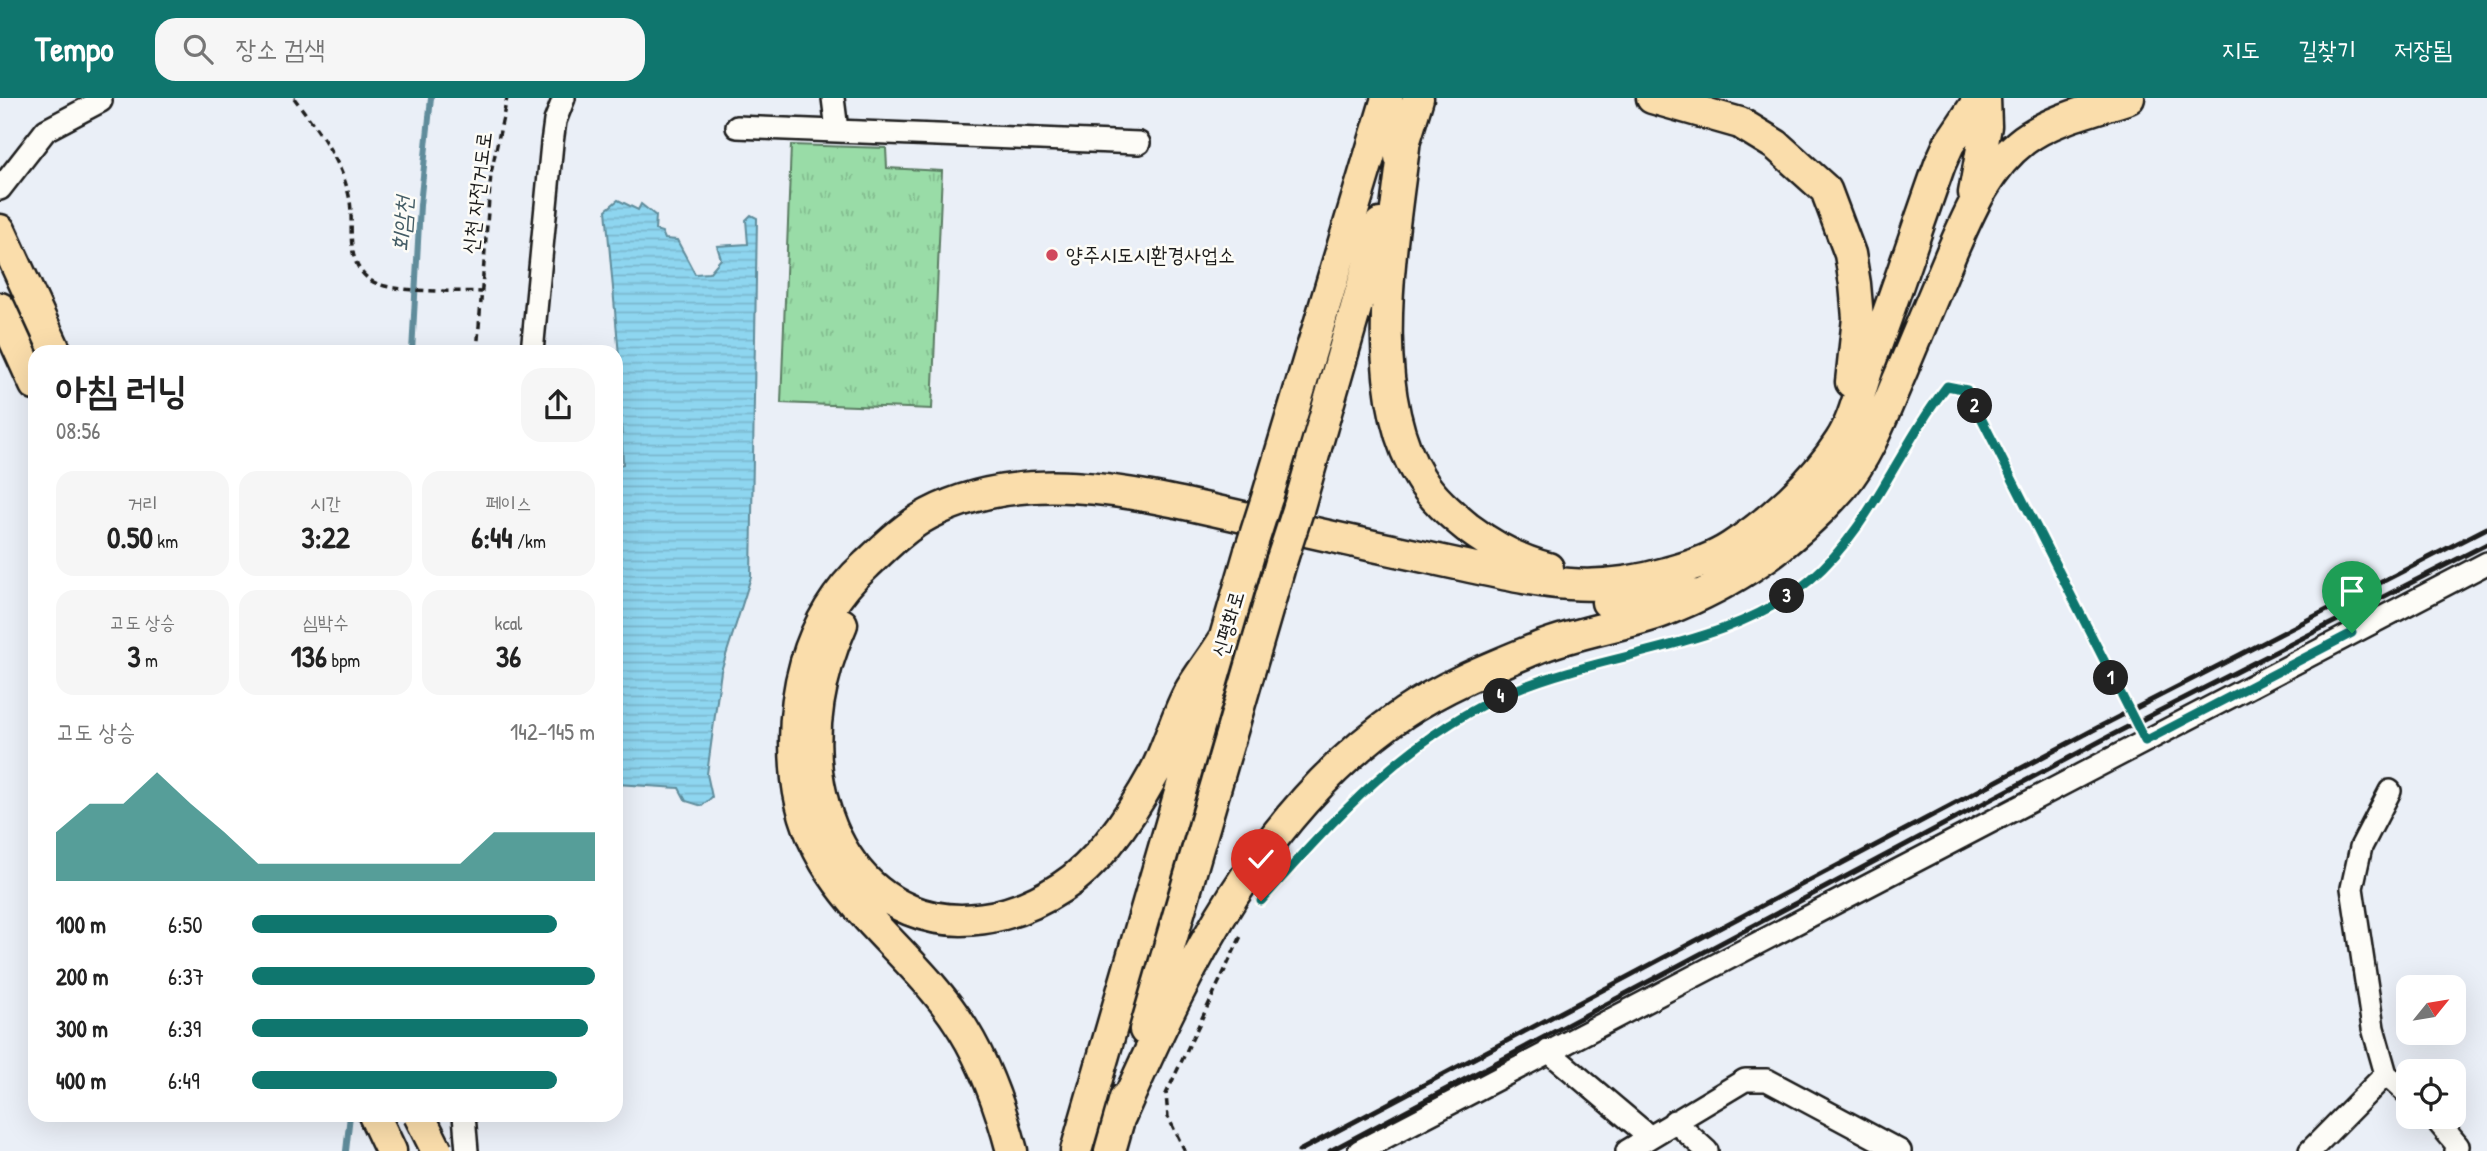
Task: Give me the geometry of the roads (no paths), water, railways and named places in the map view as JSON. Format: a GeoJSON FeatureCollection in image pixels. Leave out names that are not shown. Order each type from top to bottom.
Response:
{"type":"FeatureCollection","features":[{"type":"Feature","properties":{"kind":"highway"},"geometry":{"type":"LineString","coordinates":[[1652,98],[1740,122],[1776,145],[1826,190],[1850,254],[1858,317],[1842,438]]}},
{"type":"Feature","properties":{"kind":"highway"},"geometry":{"type":"LineString","coordinates":[[1012,1151],[1003,1114],[962,1028],[935,991],[862,914],[839,884],[807,818],[797,782],[795,717],[803,666],[824,615],[854,575],[928,514],[973,498],[1031,487],[1113,489],[1507,575],[1578,587],[1617,586],[1699,564],[1727,550],[1786,505],[1842,438],[1949,144],[1983,98]]}},
{"type":"Feature","properties":{"kind":"highway"},"geometry":{"type":"LineString","coordinates":[[1971,207],[1986,126],[1983,98]]}},
{"type":"Feature","properties":{"kind":"highway"},"geometry":{"type":"LineString","coordinates":[[1120,1117],[1154,1039],[1215,924],[1246,875],[1282,826],[1362,745],[1404,713],[1452,685],[1545,645],[1661,612],[1737,579],[1795,535],[1845,483],[1886,407],[1971,207],[1996,167],[2025,140],[2065,119],[2129,98]]}},
{"type":"Feature","properties":{"kind":"highway","name":"신평화로"},"geometry":{"type":"LineString","coordinates":[[1076,1151],[1223,641],[1386,101]]}},
{"type":"Feature","properties":{"kind":"highway"},"geometry":{"type":"LineString","coordinates":[[1412,117],[1388,276],[1389,382],[1400,430],[1420,478],[1448,512],[1482,538],[1526,562],[1583,575],[1653,577]]}},
{"type":"Feature","properties":{"kind":"highway","name":"신평화로"},"geometry":{"type":"LineString","coordinates":[[1110,1151],[1412,117]]}},
{"type":"Feature","properties":{"kind":"highway"},"geometry":{"type":"LineString","coordinates":[[0,230],[53,345]]}},
{"type":"Feature","properties":{"kind":"highway"},"geometry":{"type":"LineString","coordinates":[[0,308],[28,370]]}},
{"type":"Feature","properties":{"kind":"highway"},"geometry":{"type":"LineString","coordinates":[[1223,641],[1189,693],[1155,772],[1125,819],[1093,859],[1064,886],[1026,906],[989,919],[955,922],[918,914],[890,901],[869,883],[846,854],[830,824],[819,784],[815,738],[829,652],[843,622],[864,592],[894,563],[931,535],[976,518],[1035,508],[1117,509],[1502,592],[1555,600],[1602,602],[1699,595]]}},
{"type":"Feature","properties":{"kind":"highway"},"geometry":{"type":"LineString","coordinates":[[377,1122],[391,1151]]}},
{"type":"Feature","properties":{"kind":"highway"},"geometry":{"type":"LineString","coordinates":[[422,1122],[437,1151]]}},
{"type":"Feature","properties":{"kind":"street"},"geometry":{"type":"LineString","coordinates":[[533,345],[554,132],[564,98]]}},
{"type":"Feature","properties":{"kind":"street"},"geometry":{"type":"LineString","coordinates":[[833,98],[837,130]]}},
{"type":"Feature","properties":{"kind":"street"},"geometry":{"type":"LineString","coordinates":[[0,189],[46,130],[101,101]]}},
{"type":"Feature","properties":{"kind":"street"},"geometry":{"type":"LineString","coordinates":[[737,127],[1139,143]]}},
{"type":"Feature","properties":{"kind":"street"},"geometry":{"type":"LineString","coordinates":[[1359,1151],[2487,563]]}},
{"type":"Feature","properties":{"kind":"street"},"geometry":{"type":"LineString","coordinates":[[2390,791],[2361,846],[2352,888],[2373,1028],[2386,1074],[2396,1083]]}},
{"type":"Feature","properties":{"kind":"street"},"geometry":{"type":"LineString","coordinates":[[1548,1051],[1650,1137]]}},
{"type":"Feature","properties":{"kind":"street"},"geometry":{"type":"LineString","coordinates":[[2310,1151],[2386,1074]]}},
{"type":"Feature","properties":{"kind":"street"},"geometry":{"type":"LineString","coordinates":[[1627,1151],[1745,1080],[1767,1080],[1900,1151]]}},
{"type":"Feature","properties":{"kind":"street"},"geometry":{"type":"LineString","coordinates":[[1674,1121],[1707,1151]]}},
{"type":"Feature","properties":{"kind":"street"},"geometry":{"type":"LineString","coordinates":[[465,1122],[467,1151]]}},
{"type":"Feature","properties":{"kind":"street"},"geometry":{"type":"LineString","coordinates":[[2444,1129],[2458,1146],[2456,1151]]}},
{"type":"Feature","properties":{"kind":"water"},"geometry":{"type":"Polygon","coordinates":[[[618,200],[638,210],[641,204],[656,216],[655,230],[662,232],[665,239],[677,240],[695,274],[709,273],[721,259],[717,246],[748,244],[746,220],[751,215],[757,218],[751,577],[721,671],[707,774],[712,797],[702,806],[686,801],[679,788],[623,784],[623,345],[618,345],[606,210],[618,200]]]}},
{"type":"Feature","properties":{"kind":"waterway","name":"회암천"},"geometry":{"type":"LineString","coordinates":[[412,345],[420,205],[431,98]]}},
{"type":"Feature","properties":{"kind":"waterway","name":"회암천"},"geometry":{"type":"LineString","coordinates":[[346,1151],[349,1122]]}},
{"type":"Feature","properties":{"kind":"railway"},"geometry":{"type":"LineString","coordinates":[[1299,1151],[2097,728],[2487,528]]}},
{"type":"Feature","properties":{"kind":"railway"},"geometry":{"type":"LineString","coordinates":[[1330,1151],[2110,736],[2487,544]]}},
{"type":"Feature","properties":{"kind":"place","name":"양주시도시환경사업소"},"geometry":{"type":"Point","coordinates":[1052,255]}}]}
